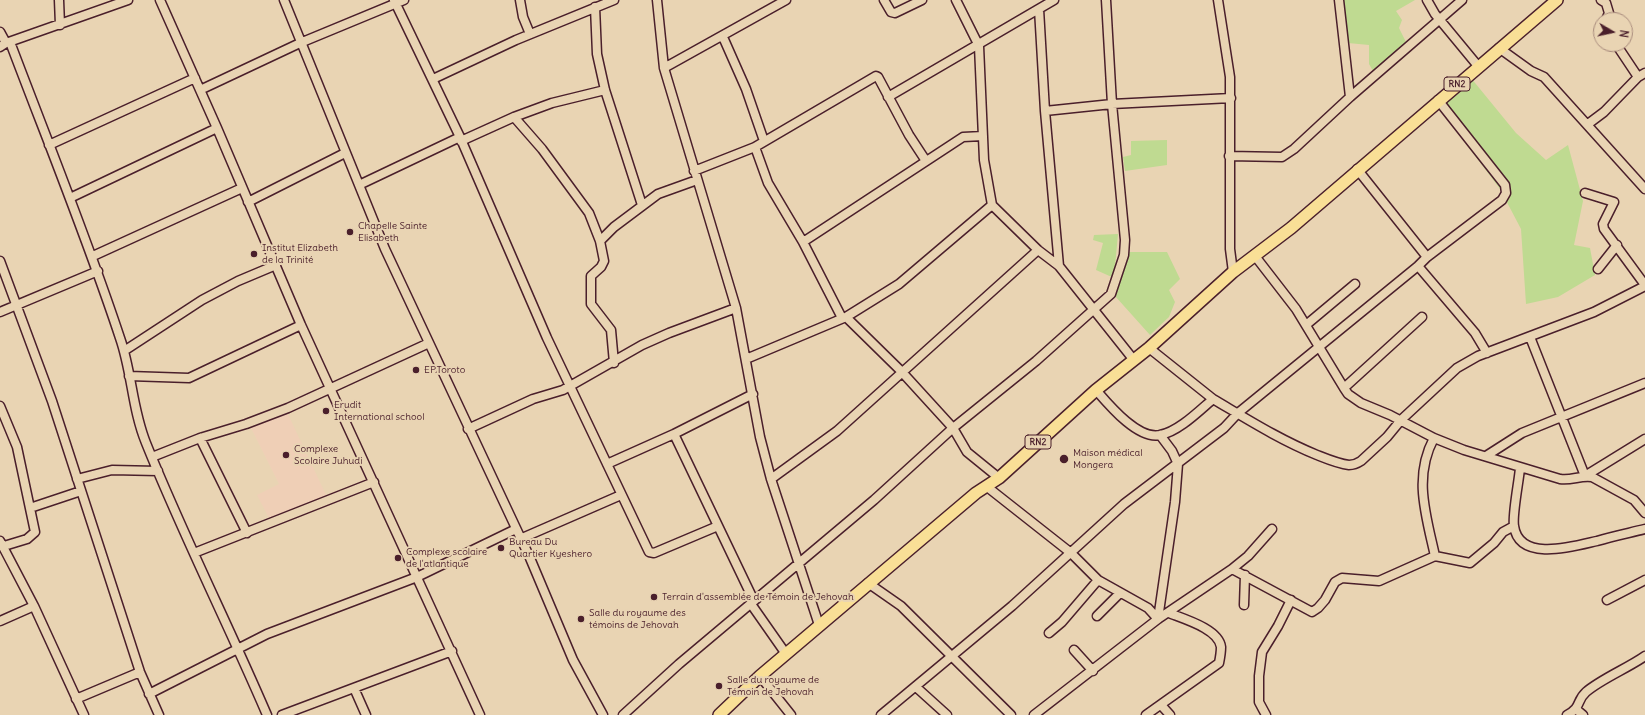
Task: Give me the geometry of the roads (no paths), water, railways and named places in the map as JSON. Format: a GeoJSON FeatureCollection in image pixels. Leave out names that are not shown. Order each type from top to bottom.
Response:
{"type":"FeatureCollection","features":[{"type":"Feature","properties":{"kind":"highway","name":"RN2"},"geometry":{"type":"LineString","coordinates":[[719,715],[760,676],[868,583],[986,486],[999,478],[1096,390],[1149,348],[1233,272],[1255,256],[1557,0]]}},
{"type":"Feature","properties":{"kind":"street"},"geometry":{"type":"LineString","coordinates":[[59,0],[60,25]]}},
{"type":"Feature","properties":{"kind":"street"},"geometry":{"type":"LineString","coordinates":[[5,44],[128,0]]}},
{"type":"Feature","properties":{"kind":"street"},"geometry":{"type":"LineString","coordinates":[[160,0],[217,128],[301,325],[452,651],[480,715]]}},
{"type":"Feature","properties":{"kind":"street"},"geometry":{"type":"LineString","coordinates":[[284,0],[358,185],[386,249],[468,429],[516,529],[573,660],[603,715]]}},
{"type":"Feature","properties":{"kind":"street"},"geometry":{"type":"LineString","coordinates":[[200,90],[300,43],[394,2],[404,0]]}},
{"type":"Feature","properties":{"kind":"street"},"geometry":{"type":"LineString","coordinates":[[520,0],[523,17],[530,34]]}},
{"type":"Feature","properties":{"kind":"street"},"geometry":{"type":"LineString","coordinates":[[432,79],[530,34],[595,6],[614,0]]}},
{"type":"Feature","properties":{"kind":"street"},"geometry":{"type":"LineString","coordinates":[[657,0],[664,68],[696,180],[736,308],[760,437],[819,626]]}},
{"type":"Feature","properties":{"kind":"street"},"geometry":{"type":"LineString","coordinates":[[884,0],[891,12],[895,13],[922,0]]}},
{"type":"Feature","properties":{"kind":"street"},"geometry":{"type":"LineString","coordinates":[[956,0],[979,46],[985,173],[992,205],[1038,250],[1059,266],[1093,311],[1134,359]]}},
{"type":"Feature","properties":{"kind":"street"},"geometry":{"type":"LineString","coordinates":[[888,97],[979,46],[1054,0]]}},
{"type":"Feature","properties":{"kind":"street"},"geometry":{"type":"LineString","coordinates":[[623,715],[679,664],[874,500],[953,428],[1093,311],[1111,294],[1124,255],[1125,240],[1112,104],[1106,0]]}},
{"type":"Feature","properties":{"kind":"street"},"geometry":{"type":"LineString","coordinates":[[1218,0],[1229,64],[1231,98],[1229,156],[1230,249],[1233,272]]}},
{"type":"Feature","properties":{"kind":"street"},"geometry":{"type":"LineString","coordinates":[[1339,0],[1350,96]]}},
{"type":"Feature","properties":{"kind":"street"},"geometry":{"type":"LineString","coordinates":[[1427,0],[1439,18],[1478,66]]}},
{"type":"Feature","properties":{"kind":"street"},"geometry":{"type":"LineString","coordinates":[[1229,156],[1282,156],[1294,149],[1350,96],[1439,18],[1462,0]]}},
{"type":"Feature","properties":{"kind":"street"},"geometry":{"type":"LineString","coordinates":[[1601,0],[1606,3],[1609,12]]}},
{"type":"Feature","properties":{"kind":"street"},"geometry":{"type":"LineString","coordinates":[[664,68],[723,37],[782,1]]}},
{"type":"Feature","properties":{"kind":"street"},"geometry":{"type":"LineString","coordinates":[[394,2],[461,139],[547,338],[648,552],[651,553],[718,526]]}},
{"type":"Feature","properties":{"kind":"street"},"geometry":{"type":"LineString","coordinates":[[595,6],[597,54],[605,90],[642,205]]}},
{"type":"Feature","properties":{"kind":"street"},"geometry":{"type":"LineString","coordinates":[[1039,9],[1045,111],[1059,266]]}},
{"type":"Feature","properties":{"kind":"street"},"geometry":{"type":"LineString","coordinates":[[0,32],[49,145],[93,256],[124,351],[138,420],[152,457],[267,715]]}},
{"type":"Feature","properties":{"kind":"street"},"geometry":{"type":"LineString","coordinates":[[723,37],[746,89],[764,141]]}},
{"type":"Feature","properties":{"kind":"street"},"geometry":{"type":"LineString","coordinates":[[1499,48],[1531,71],[1544,78],[1588,124],[1645,189]]}},
{"type":"Feature","properties":{"kind":"street"},"geometry":{"type":"LineString","coordinates":[[1588,124],[1604,112],[1642,75],[1623,52]]}},
{"type":"Feature","properties":{"kind":"street"},"geometry":{"type":"LineString","coordinates":[[694,171],[755,147],[876,76],[878,77],[888,97],[926,161]]}},
{"type":"Feature","properties":{"kind":"street"},"geometry":{"type":"LineString","coordinates":[[49,145],[194,78]]}},
{"type":"Feature","properties":{"kind":"street"},"geometry":{"type":"LineString","coordinates":[[358,185],[514,117],[552,103],[605,90]]}},
{"type":"Feature","properties":{"kind":"street"},"geometry":{"type":"LineString","coordinates":[[1045,111],[1112,104],[1231,98]]}},
{"type":"Feature","properties":{"kind":"street"},"geometry":{"type":"LineString","coordinates":[[881,715],[1012,606],[1124,504],[1224,428],[1238,413],[1320,348],[1427,257],[1502,200],[1506,193],[1505,185],[1438,100]]}},
{"type":"Feature","properties":{"kind":"street"},"geometry":{"type":"LineString","coordinates":[[514,117],[566,178],[589,213],[600,241],[604,263],[591,276],[591,304],[611,330],[614,363]]}},
{"type":"Feature","properties":{"kind":"street"},"geometry":{"type":"LineString","coordinates":[[70,198],[217,128]]}},
{"type":"Feature","properties":{"kind":"street"},"geometry":{"type":"LineString","coordinates":[[803,242],[963,137],[983,136]]}},
{"type":"Feature","properties":{"kind":"street"},"geometry":{"type":"LineString","coordinates":[[755,147],[768,183],[803,242],[844,318],[901,371],[953,428],[967,452],[999,478]]}},
{"type":"Feature","properties":{"kind":"street"},"geometry":{"type":"LineString","coordinates":[[248,202],[345,152]]}},
{"type":"Feature","properties":{"kind":"street"},"geometry":{"type":"LineString","coordinates":[[1357,169],[1427,257]]}},
{"type":"Feature","properties":{"kind":"street"},"geometry":{"type":"LineString","coordinates":[[600,241],[614,227],[625,220],[642,205],[663,192],[696,180]]}},
{"type":"Feature","properties":{"kind":"street"},"geometry":{"type":"LineString","coordinates":[[93,256],[242,188]]}},
{"type":"Feature","properties":{"kind":"street"},"geometry":{"type":"LineString","coordinates":[[1149,348],[1213,399],[1273,434],[1305,450],[1330,460],[1350,465],[1361,461],[1387,437],[1401,420],[1438,384],[1457,368],[1487,353],[1594,312],[1645,285],[1604,229],[1603,224],[1614,202],[1585,193]]}},
{"type":"Feature","properties":{"kind":"street"},"geometry":{"type":"LineString","coordinates":[[746,359],[844,318],[912,275],[992,205]]}},
{"type":"Feature","properties":{"kind":"street"},"geometry":{"type":"LineString","coordinates":[[1598,269],[1617,245]]}},
{"type":"Feature","properties":{"kind":"street"},"geometry":{"type":"LineString","coordinates":[[772,479],[837,431],[901,371],[1038,250]]}},
{"type":"Feature","properties":{"kind":"street"},"geometry":{"type":"LineString","coordinates":[[1255,256],[1296,309],[1348,394],[1361,403],[1401,420],[1434,438],[1464,450],[1520,468],[1567,480],[1585,476],[1645,439]]}},
{"type":"Feature","properties":{"kind":"street"},"geometry":{"type":"LineString","coordinates":[[0,261],[52,401],[140,672],[159,715]]}},
{"type":"Feature","properties":{"kind":"street"},"geometry":{"type":"LineString","coordinates":[[124,351],[202,300],[238,281],[276,265]]}},
{"type":"Feature","properties":{"kind":"street"},"geometry":{"type":"LineString","coordinates":[[1418,266],[1475,333],[1487,353]]}},
{"type":"Feature","properties":{"kind":"street"},"geometry":{"type":"LineString","coordinates":[[0,312],[16,304],[98,271]]}},
{"type":"Feature","properties":{"kind":"street"},"geometry":{"type":"LineString","coordinates":[[1306,325],[1355,284]]}},
{"type":"Feature","properties":{"kind":"street"},"geometry":{"type":"LineString","coordinates":[[468,429],[533,398],[564,390],[614,363],[642,345],[669,333],[736,308]]}},
{"type":"Feature","properties":{"kind":"street"},"geometry":{"type":"LineString","coordinates":[[1344,388],[1422,317]]}},
{"type":"Feature","properties":{"kind":"street"},"geometry":{"type":"LineString","coordinates":[[129,376],[189,378],[301,325]]}},
{"type":"Feature","properties":{"kind":"street"},"geometry":{"type":"LineString","coordinates":[[1530,337],[1585,476]]}},
{"type":"Feature","properties":{"kind":"street"},"geometry":{"type":"LineString","coordinates":[[152,457],[200,438],[246,424],[331,388],[429,343]]}},
{"type":"Feature","properties":{"kind":"street"},"geometry":{"type":"LineString","coordinates":[[1486,456],[1522,432],[1645,382]]}},
{"type":"Feature","properties":{"kind":"street"},"geometry":{"type":"LineString","coordinates":[[1096,390],[1126,422],[1147,434],[1160,435],[1188,421],[1213,399]]}},
{"type":"Feature","properties":{"kind":"street"},"geometry":{"type":"LineString","coordinates":[[607,464],[674,434],[753,394]]}},
{"type":"Feature","properties":{"kind":"street"},"geometry":{"type":"LineString","coordinates":[[0,406],[17,447],[34,534],[27,539],[2,544],[34,606],[84,715]]}},
{"type":"Feature","properties":{"kind":"street"},"geometry":{"type":"LineString","coordinates":[[674,434],[752,602],[786,654]]}},
{"type":"Feature","properties":{"kind":"street"},"geometry":{"type":"LineString","coordinates":[[1158,619],[1175,502],[1178,464],[1172,451],[1160,435]]}},
{"type":"Feature","properties":{"kind":"street"},"geometry":{"type":"LineString","coordinates":[[200,438],[246,533]]}},
{"type":"Feature","properties":{"kind":"street"},"geometry":{"type":"LineString","coordinates":[[1434,438],[1423,462],[1422,479],[1424,510],[1434,556]]}},
{"type":"Feature","properties":{"kind":"street"},"geometry":{"type":"LineString","coordinates":[[1520,468],[1514,526],[1519,538],[1527,545],[1538,549],[1564,549],[1645,530]]}},
{"type":"Feature","properties":{"kind":"street"},"geometry":{"type":"LineString","coordinates":[[77,479],[112,470],[158,471]]}},
{"type":"Feature","properties":{"kind":"street"},"geometry":{"type":"LineString","coordinates":[[1585,476],[1592,477],[1634,500],[1645,513]]}},
{"type":"Feature","properties":{"kind":"street"},"geometry":{"type":"LineString","coordinates":[[194,553],[374,482]]}},
{"type":"Feature","properties":{"kind":"street"},"geometry":{"type":"LineString","coordinates":[[986,486],[1071,553],[1098,580],[1148,608],[1158,619]]}},
{"type":"Feature","properties":{"kind":"street"},"geometry":{"type":"LineString","coordinates":[[30,508],[81,491]]}},
{"type":"Feature","properties":{"kind":"street"},"geometry":{"type":"LineString","coordinates":[[520,539],[621,495]]}},
{"type":"Feature","properties":{"kind":"street"},"geometry":{"type":"LineString","coordinates":[[1232,569],[1245,574],[1312,612],[1318,608],[1335,582],[1342,578],[1379,580],[1434,556],[1470,563],[1494,543],[1503,532],[1514,526]]}},
{"type":"Feature","properties":{"kind":"street"},"geometry":{"type":"LineString","coordinates":[[149,694],[267,634],[418,577],[516,529]]}},
{"type":"Feature","properties":{"kind":"street"},"geometry":{"type":"LineString","coordinates":[[1034,715],[1158,619],[1232,569],[1248,556],[1272,529]]}},
{"type":"Feature","properties":{"kind":"street"},"geometry":{"type":"LineString","coordinates":[[1244,605],[1245,574]]}},
{"type":"Feature","properties":{"kind":"street"},"geometry":{"type":"LineString","coordinates":[[1049,633],[1062,622],[1098,580]]}},
{"type":"Feature","properties":{"kind":"street"},"geometry":{"type":"LineString","coordinates":[[1607,600],[1645,580]]}},
{"type":"Feature","properties":{"kind":"street"},"geometry":{"type":"LineString","coordinates":[[868,583],[901,606],[1011,715]]}},
{"type":"Feature","properties":{"kind":"street"},"geometry":{"type":"LineString","coordinates":[[1098,616],[1120,593]]}},
{"type":"Feature","properties":{"kind":"street"},"geometry":{"type":"LineString","coordinates":[[1266,715],[1259,702],[1259,676],[1262,652],[1278,626],[1291,600]]}},
{"type":"Feature","properties":{"kind":"street"},"geometry":{"type":"LineString","coordinates":[[0,621],[34,606]]}},
{"type":"Feature","properties":{"kind":"street"},"geometry":{"type":"LineString","coordinates":[[1146,715],[1216,667],[1219,663],[1221,647],[1212,632],[1169,613]]}},
{"type":"Feature","properties":{"kind":"street"},"geometry":{"type":"LineString","coordinates":[[1074,650],[1092,671]]}},
{"type":"Feature","properties":{"kind":"street"},"geometry":{"type":"LineString","coordinates":[[282,715],[452,651]]}},
{"type":"Feature","properties":{"kind":"street"},"geometry":{"type":"LineString","coordinates":[[1567,715],[1576,710],[1582,697],[1587,691],[1631,666],[1645,656]]}},
{"type":"Feature","properties":{"kind":"street"},"geometry":{"type":"LineString","coordinates":[[76,699],[140,672]]}},
{"type":"Feature","properties":{"kind":"street"},"geometry":{"type":"LineString","coordinates":[[760,676],[791,715]]}},
{"type":"Feature","properties":{"kind":"street"},"geometry":{"type":"LineString","coordinates":[[916,687],[947,715]]}},
{"type":"Feature","properties":{"kind":"street"},"geometry":{"type":"LineString","coordinates":[[354,688],[366,715]]}},
{"type":"Feature","properties":{"kind":"street"},"geometry":{"type":"LineString","coordinates":[[1161,705],[1170,715]]}},
{"type":"Feature","properties":{"kind":"street"},"geometry":{"type":"LineString","coordinates":[[1576,710],[1584,715]]}},
{"type":"Feature","properties":{"kind":"place","name":"Chapelle Sainte Elisabeth"},"geometry":{"type":"Point","coordinates":[350,232]}},
{"type":"Feature","properties":{"kind":"place","name":"Institut Elizabeth de la Trinité"},"geometry":{"type":"Point","coordinates":[254,254]}},
{"type":"Feature","properties":{"kind":"place","name":"EP.Toroto"},"geometry":{"type":"Point","coordinates":[416,370]}},
{"type":"Feature","properties":{"kind":"place","name":"Erudit International school"},"geometry":{"type":"Point","coordinates":[326,411]}},
{"type":"Feature","properties":{"kind":"place","name":"Complexe Scolaire Juhudi"},"geometry":{"type":"Point","coordinates":[286,455]}},
{"type":"Feature","properties":{"kind":"place","name":"Maison médical Mongera"},"geometry":{"type":"Point","coordinates":[1064,459]}},
{"type":"Feature","properties":{"kind":"place","name":"Bureau Du Quartier Kyeshero"},"geometry":{"type":"Point","coordinates":[501,548]}},
{"type":"Feature","properties":{"kind":"place","name":"Complexe scolaire de l'atlantique"},"geometry":{"type":"Point","coordinates":[398,558]}},
{"type":"Feature","properties":{"kind":"place","name":"Terrain d'assemblée de Témoin de Jehovah"},"geometry":{"type":"Point","coordinates":[654,597]}},
{"type":"Feature","properties":{"kind":"place","name":"Salle du royaume des témoins de Jehovah"},"geometry":{"type":"Point","coordinates":[581,619]}},
{"type":"Feature","properties":{"kind":"place","name":"Salle du royaume de Témoin de Jehovah"},"geometry":{"type":"Point","coordinates":[719,686]}}]}
